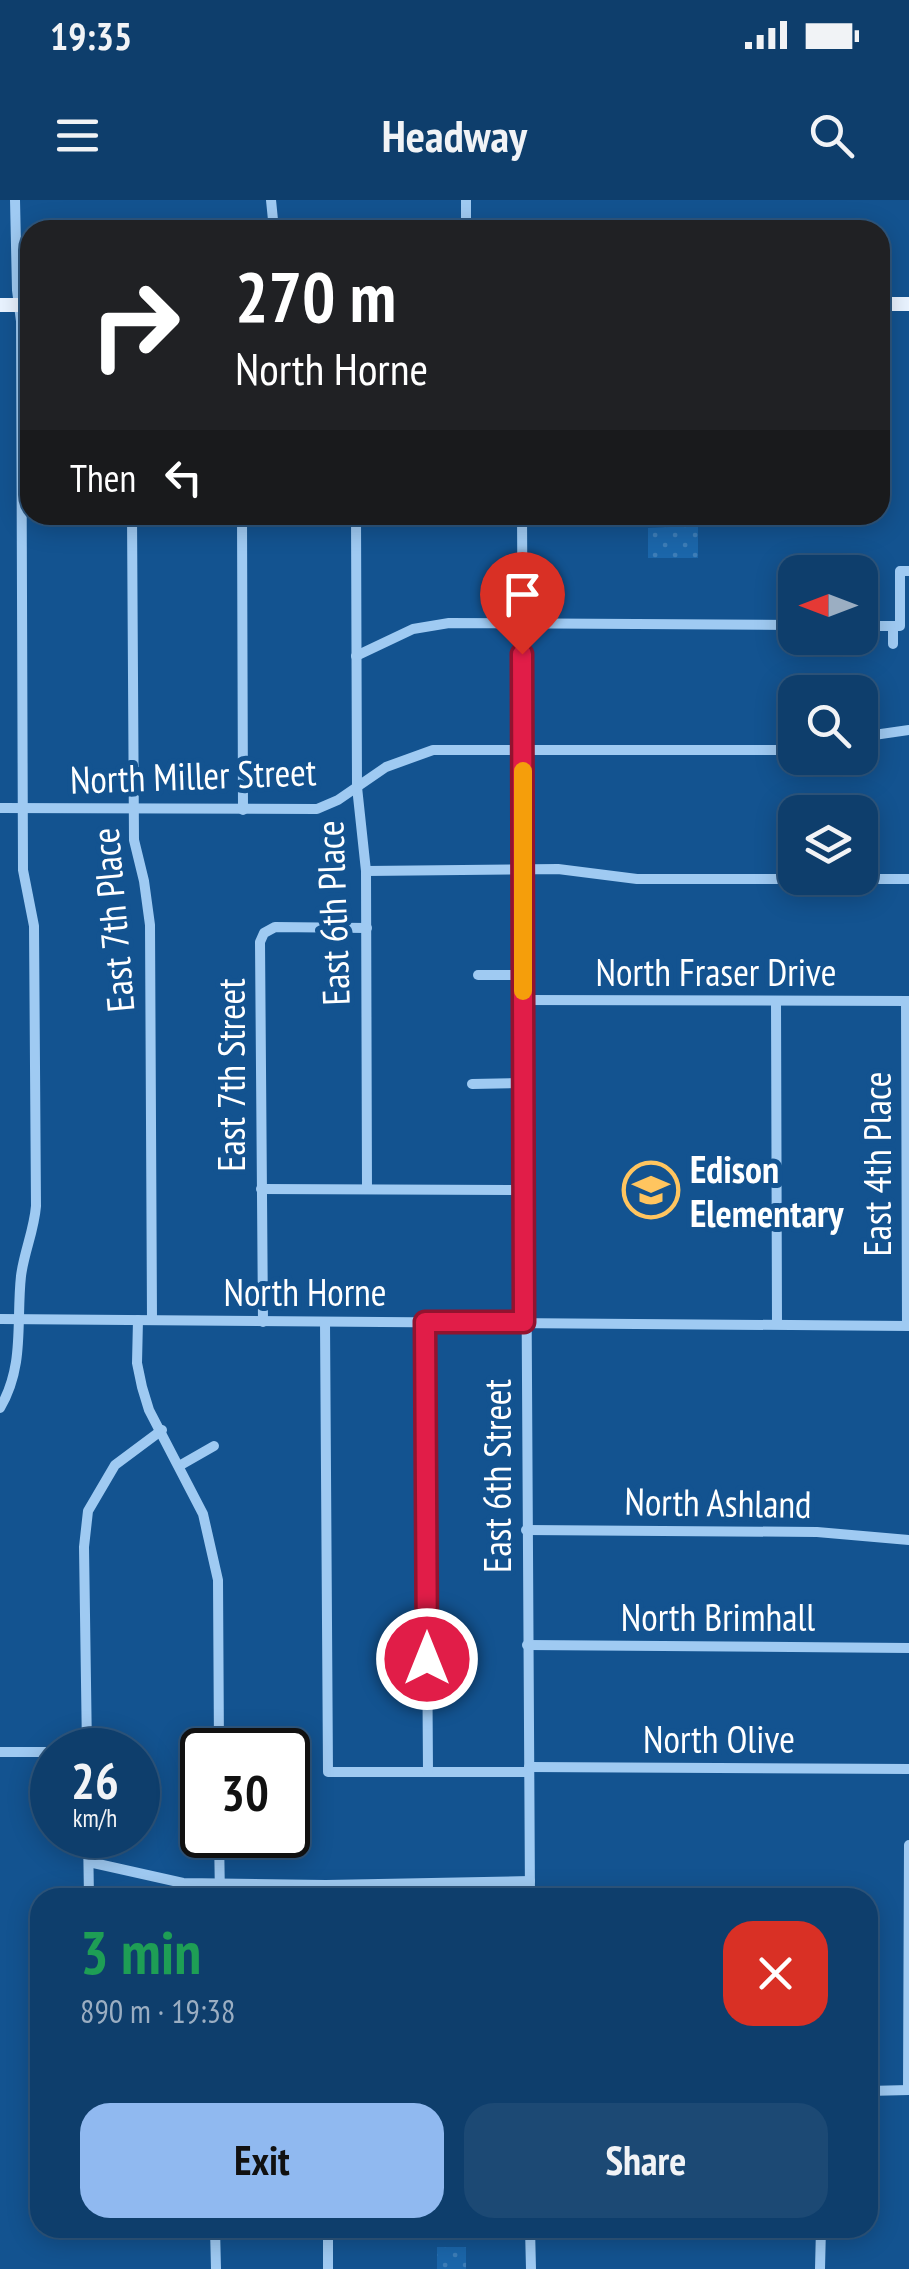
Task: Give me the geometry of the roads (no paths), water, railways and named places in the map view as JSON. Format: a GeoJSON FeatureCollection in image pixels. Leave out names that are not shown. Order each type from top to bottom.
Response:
{"type":"FeatureCollection","features":[{"type":"Feature","properties":{"kind":"street"},"geometry":{"type":"LineString","coordinates":[[15,200],[20,258]]}},
{"type":"Feature","properties":{"kind":"street"},"geometry":{"type":"LineString","coordinates":[[0,1408],[17,1366],[21,1271],[34,1230],[36,1206],[34,926],[23,873],[23,525]]}},
{"type":"Feature","properties":{"kind":"street","name":"East 7th Place"},"geometry":{"type":"LineString","coordinates":[[132,525],[134,840],[150,925],[152,1320]]}},
{"type":"Feature","properties":{"kind":"street"},"geometry":{"type":"LineString","coordinates":[[242,525],[242,810]]}},
{"type":"Feature","properties":{"kind":"street","name":"East 6th Place"},"geometry":{"type":"LineString","coordinates":[[356,525],[357,787],[366,870],[367,928],[367,1190]]}},
{"type":"Feature","properties":{"kind":"street","name":"East 6th Street"},"geometry":{"type":"LineString","coordinates":[[522,525],[530,1888]]}},
{"type":"Feature","properties":{"kind":"street"},"geometry":{"type":"LineString","coordinates":[[878,626],[900,626],[900,571],[909,571]]}},
{"type":"Feature","properties":{"kind":"street"},"geometry":{"type":"LineString","coordinates":[[356,656],[411,630],[431,625],[778,625]]}},
{"type":"Feature","properties":{"kind":"street"},"geometry":{"type":"LineString","coordinates":[[893,626],[893,644]]}},
{"type":"Feature","properties":{"kind":"street"},"geometry":{"type":"LineString","coordinates":[[878,734],[909,730]]}},
{"type":"Feature","properties":{"kind":"street","name":"North Miller Street"},"geometry":{"type":"LineString","coordinates":[[0,808],[317,809],[386,766],[433,750],[778,750]]}},
{"type":"Feature","properties":{"kind":"street"},"geometry":{"type":"LineString","coordinates":[[366,870],[558,870],[637,879],[909,880]]}},
{"type":"Feature","properties":{"kind":"street","name":"East 7th Street"},"geometry":{"type":"LineString","coordinates":[[263,1322],[262,937],[276,927],[367,928]]}},
{"type":"Feature","properties":{"kind":"street"},"geometry":{"type":"LineString","coordinates":[[478,975],[523,976]]}},
{"type":"Feature","properties":{"kind":"street","name":"North Fraser Drive"},"geometry":{"type":"LineString","coordinates":[[523,1000],[907,1001]]}},
{"type":"Feature","properties":{"kind":"street"},"geometry":{"type":"LineString","coordinates":[[776,1001],[777,1323]]}},
{"type":"Feature","properties":{"kind":"street","name":"East 4th Place"},"geometry":{"type":"LineString","coordinates":[[907,1001],[908,1326]]}},
{"type":"Feature","properties":{"kind":"street"},"geometry":{"type":"LineString","coordinates":[[472,1084],[523,1084]]}},
{"type":"Feature","properties":{"kind":"street"},"geometry":{"type":"LineString","coordinates":[[261,1189],[524,1190]]}},
{"type":"Feature","properties":{"kind":"street","name":"North Horne"},"geometry":{"type":"LineString","coordinates":[[0,1320],[908,1326]]}},
{"type":"Feature","properties":{"kind":"street"},"geometry":{"type":"LineString","coordinates":[[138,1320],[137,1363],[149,1410],[203,1514],[215,1556],[219,1728]]}},
{"type":"Feature","properties":{"kind":"street","name":"North Olive"},"geometry":{"type":"LineString","coordinates":[[325,1322],[328,1772],[909,1769]]}},
{"type":"Feature","properties":{"kind":"street"},"geometry":{"type":"LineString","coordinates":[[425,1322],[428,1772]]}},
{"type":"Feature","properties":{"kind":"street"},"geometry":{"type":"LineString","coordinates":[[86,1728],[84,1547],[88,1511],[114,1465],[162,1430]]}},
{"type":"Feature","properties":{"kind":"street"},"geometry":{"type":"LineString","coordinates":[[179,1466],[214,1446]]}},
{"type":"Feature","properties":{"kind":"street","name":"North Ashland"},"geometry":{"type":"LineString","coordinates":[[526,1530],[816,1532],[909,1540]]}},
{"type":"Feature","properties":{"kind":"street","name":"North Brimhall"},"geometry":{"type":"LineString","coordinates":[[527,1645],[909,1648]]}},
{"type":"Feature","properties":{"kind":"street"},"geometry":{"type":"LineString","coordinates":[[0,1752],[30,1752]]}},
{"type":"Feature","properties":{"kind":"street"},"geometry":{"type":"LineString","coordinates":[[878,2091],[909,2090],[908,1845]]}},
{"type":"Feature","properties":{"kind":"street"},"geometry":{"type":"LineString","coordinates":[[88,1888],[89,1858]]}},
{"type":"Feature","properties":{"kind":"street"},"geometry":{"type":"LineString","coordinates":[[220,1858],[220,1888]]}},
{"type":"Feature","properties":{"kind":"street"},"geometry":{"type":"LineString","coordinates":[[89,1862],[163,1880],[281,1888]]}},
{"type":"Feature","properties":{"kind":"street"},"geometry":{"type":"LineString","coordinates":[[387,1888],[530,1881]]}},
{"type":"Feature","properties":{"kind":"street"},"geometry":{"type":"LineString","coordinates":[[215,2238],[216,2269]]}},
{"type":"Feature","properties":{"kind":"street"},"geometry":{"type":"LineString","coordinates":[[328,2238],[328,2269]]}},
{"type":"Feature","properties":{"kind":"street"},"geometry":{"type":"LineString","coordinates":[[530,2238],[531,2269]]}},
{"type":"Feature","properties":{"kind":"street"},"geometry":{"type":"LineString","coordinates":[[820,2238],[820,2269]]}},
{"type":"Feature","properties":{"kind":"place","name":"Edison Elementary"},"geometry":{"type":"Point","coordinates":[651,1190]}}]}
